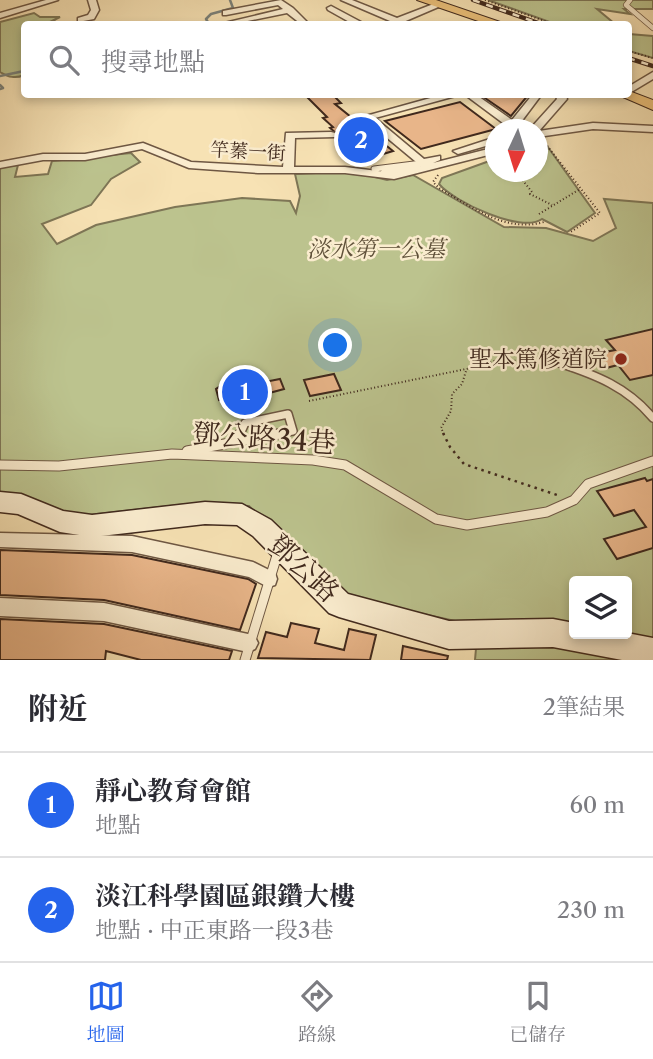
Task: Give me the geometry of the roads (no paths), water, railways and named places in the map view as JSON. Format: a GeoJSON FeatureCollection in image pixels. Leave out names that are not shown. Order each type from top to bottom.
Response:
{"type":"FeatureCollection","features":[{"type":"Feature","properties":{"kind":"main road"},"geometry":{"type":"LineString","coordinates":[[423,0],[501,21]]}},
{"type":"Feature","properties":{"kind":"main road"},"geometry":{"type":"LineString","coordinates":[[437,2],[491,21]]}},
{"type":"Feature","properties":{"kind":"main road"},"geometry":{"type":"LineString","coordinates":[[632,92],[653,99]]}},
{"type":"Feature","properties":{"kind":"main road"},"geometry":{"type":"LineString","coordinates":[[632,97],[653,105]]}},
{"type":"Feature","properties":{"kind":"street"},"geometry":{"type":"LineString","coordinates":[[0,16],[54,0]]}},
{"type":"Feature","properties":{"kind":"street"},"geometry":{"type":"LineString","coordinates":[[81,20],[91,17],[95,10],[92,0]]}},
{"type":"Feature","properties":{"kind":"street"},"geometry":{"type":"LineString","coordinates":[[226,13],[296,0]]}},
{"type":"Feature","properties":{"kind":"street"},"geometry":{"type":"LineString","coordinates":[[345,0],[389,21]]}},
{"type":"Feature","properties":{"kind":"street"},"geometry":{"type":"LineString","coordinates":[[279,2],[302,21]]}},
{"type":"Feature","properties":{"kind":"street"},"geometry":{"type":"LineString","coordinates":[[397,21],[437,2]]}},
{"type":"Feature","properties":{"kind":"street"},"geometry":{"type":"LineString","coordinates":[[331,8],[353,21]]}},
{"type":"Feature","properties":{"kind":"street"},"geometry":{"type":"LineString","coordinates":[[253,21],[290,10]]}},
{"type":"Feature","properties":{"kind":"street"},"geometry":{"type":"LineString","coordinates":[[632,89],[653,75]]}},
{"type":"Feature","properties":{"kind":"street"},"geometry":{"type":"LineString","coordinates":[[443,98],[367,117],[422,163],[485,142]]}},
{"type":"Feature","properties":{"kind":"street"},"geometry":{"type":"LineString","coordinates":[[473,98],[500,119]]}},
{"type":"Feature","properties":{"kind":"street"},"geometry":{"type":"LineString","coordinates":[[517,119],[535,98]]}},
{"type":"Feature","properties":{"kind":"street"},"geometry":{"type":"LineString","coordinates":[[544,119],[562,98]]}},
{"type":"Feature","properties":{"kind":"street"},"geometry":{"type":"LineString","coordinates":[[548,133],[593,126],[653,129]]}},
{"type":"Feature","properties":{"kind":"street"},"geometry":{"type":"LineString","coordinates":[[288,170],[290,135],[331,135]]}},
{"type":"Feature","properties":{"kind":"street","name":"竿蓁一街"},"geometry":{"type":"LineString","coordinates":[[0,165],[43,157],[85,157],[143,146],[189,165],[374,171],[394,176],[485,153]]}},
{"type":"Feature","properties":{"kind":"street","name":"鄧公路"},"geometry":{"type":"LineString","coordinates":[[0,502],[21,504],[60,521],[92,526],[205,513],[242,515],[262,528],[339,604],[449,635],[553,633],[653,652]]}},
{"type":"Feature","properties":{"kind":"street"},"geometry":{"type":"LineString","coordinates":[[0,540],[132,544],[253,570],[268,579]]}},
{"type":"Feature","properties":{"kind":"street"},"geometry":{"type":"LineString","coordinates":[[0,607],[104,612],[247,651]]}},
{"type":"Feature","properties":{"kind":"lane"},"geometry":{"type":"LineString","coordinates":[[630,0],[626,5],[631,12],[653,29]]}},
{"type":"Feature","properties":{"kind":"lane"},"geometry":{"type":"LineString","coordinates":[[374,171],[422,163]]}},
{"type":"Feature","properties":{"kind":"lane"},"geometry":{"type":"LineString","coordinates":[[559,363],[614,381],[639,399],[653,418]]}},
{"type":"Feature","properties":{"kind":"lane","name":"鄧公路34巷"},"geometry":{"type":"LineString","coordinates":[[0,465],[59,466],[172,454],[237,440],[293,432],[288,414],[245,423],[237,440]]}},
{"type":"Feature","properties":{"kind":"lane","name":"鄧公路34巷"},"geometry":{"type":"LineString","coordinates":[[172,454],[263,456],[345,465],[436,519],[467,525],[547,512],[574,500],[588,484],[653,461]]}},
{"type":"Feature","properties":{"kind":"lane"},"geometry":{"type":"LineString","coordinates":[[247,651],[278,552]]}},
{"type":"Feature","properties":{"kind":"waterway"},"geometry":{"type":"LineString","coordinates":[[207,21],[211,14],[233,8],[230,0]]}},
{"type":"Feature","properties":{"kind":"waterway"},"geometry":{"type":"LineString","coordinates":[[0,76],[21,72]]}},
{"type":"Feature","properties":{"kind":"waterway"},"geometry":{"type":"LineString","coordinates":[[0,85],[3,88],[0,89]]}},
{"type":"Feature","properties":{"kind":"railway"},"geometry":{"type":"LineString","coordinates":[[473,0],[532,21]]}},
{"type":"Feature","properties":{"kind":"railway"},"geometry":{"type":"LineString","coordinates":[[632,59],[653,66]]}},
{"type":"Feature","properties":{"kind":"place","name":"淡江科學園區銀鑽大樓"},"geometry":{"type":"Point","coordinates":[361,140]}},
{"type":"Feature","properties":{"kind":"place","name":"聖本篤修道院"},"geometry":{"type":"Point","coordinates":[621,359]}},
{"type":"Feature","properties":{"kind":"place","name":"靜心教育會館"},"geometry":{"type":"Point","coordinates":[245,392]}},
{"type":"Feature","properties":{"kind":"park label","name":"淡水第一公墓"},"geometry":{"type":"Point","coordinates":[376,249]}}]}
